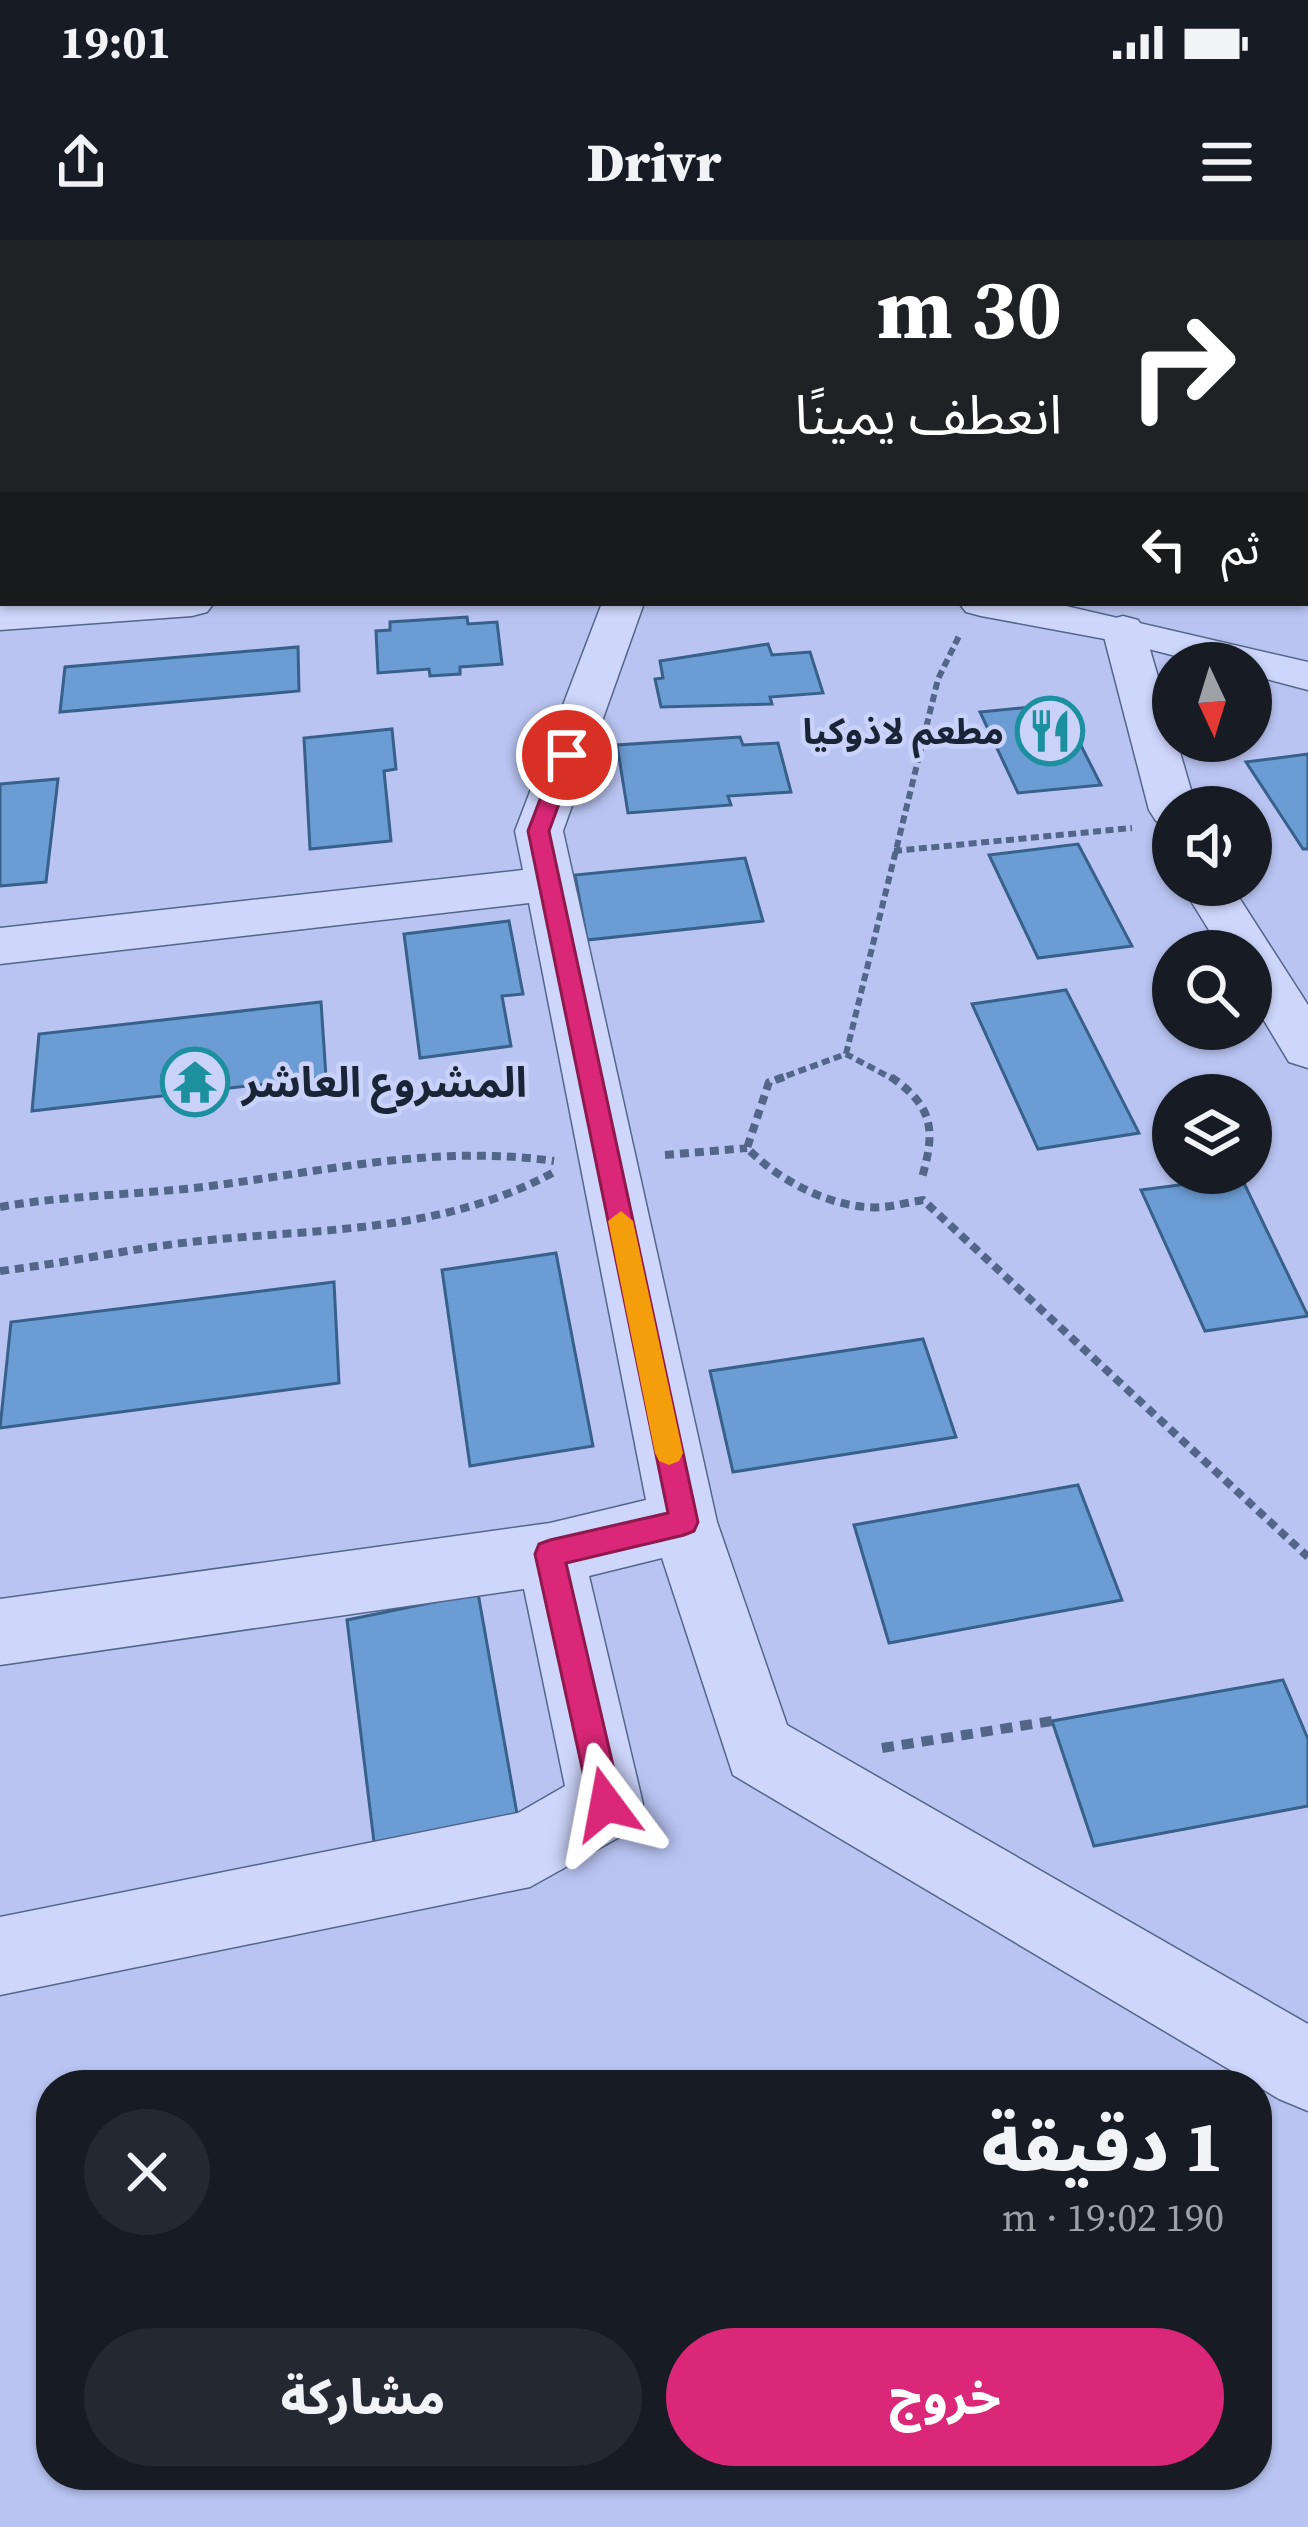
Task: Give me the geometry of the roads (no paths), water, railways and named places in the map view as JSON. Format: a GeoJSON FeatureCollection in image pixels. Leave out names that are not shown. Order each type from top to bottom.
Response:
{"type":"FeatureCollection","features":[{"type":"Feature","properties":{"kind":"street"},"geometry":{"type":"LineString","coordinates":[[0,617],[151,606]]}},
{"type":"Feature","properties":{"kind":"street"},"geometry":{"type":"LineString","coordinates":[[622,606],[538,831],[684,1522],[759,1749],[1308,2070]]}},
{"type":"Feature","properties":{"kind":"street"},"geometry":{"type":"LineString","coordinates":[[974,612],[1123,628],[1308,676]]}},
{"type":"Feature","properties":{"kind":"street"},"geometry":{"type":"LineString","coordinates":[[1123,628],[1153,786]]}},
{"type":"Feature","properties":{"kind":"street"},"geometry":{"type":"LineString","coordinates":[[0,946],[550,884]]}},
{"type":"Feature","properties":{"kind":"street"},"geometry":{"type":"LineString","coordinates":[[1272,991],[1308,1048]]}},
{"type":"Feature","properties":{"kind":"street"},"geometry":{"type":"LineString","coordinates":[[0,1632],[550,1554],[684,1522]]}},
{"type":"Feature","properties":{"kind":"street"},"geometry":{"type":"LineString","coordinates":[[0,1956],[530,1849],[606,1804],[550,1554]]}},
{"type":"Feature","properties":{"kind":"place","name":"مطعم لاذوكيا"},"geometry":{"type":"Point","coordinates":[1050,731]}},
{"type":"Feature","properties":{"kind":"place","name":"المشروع العاشر"},"geometry":{"type":"Point","coordinates":[195,1082]}}]}
